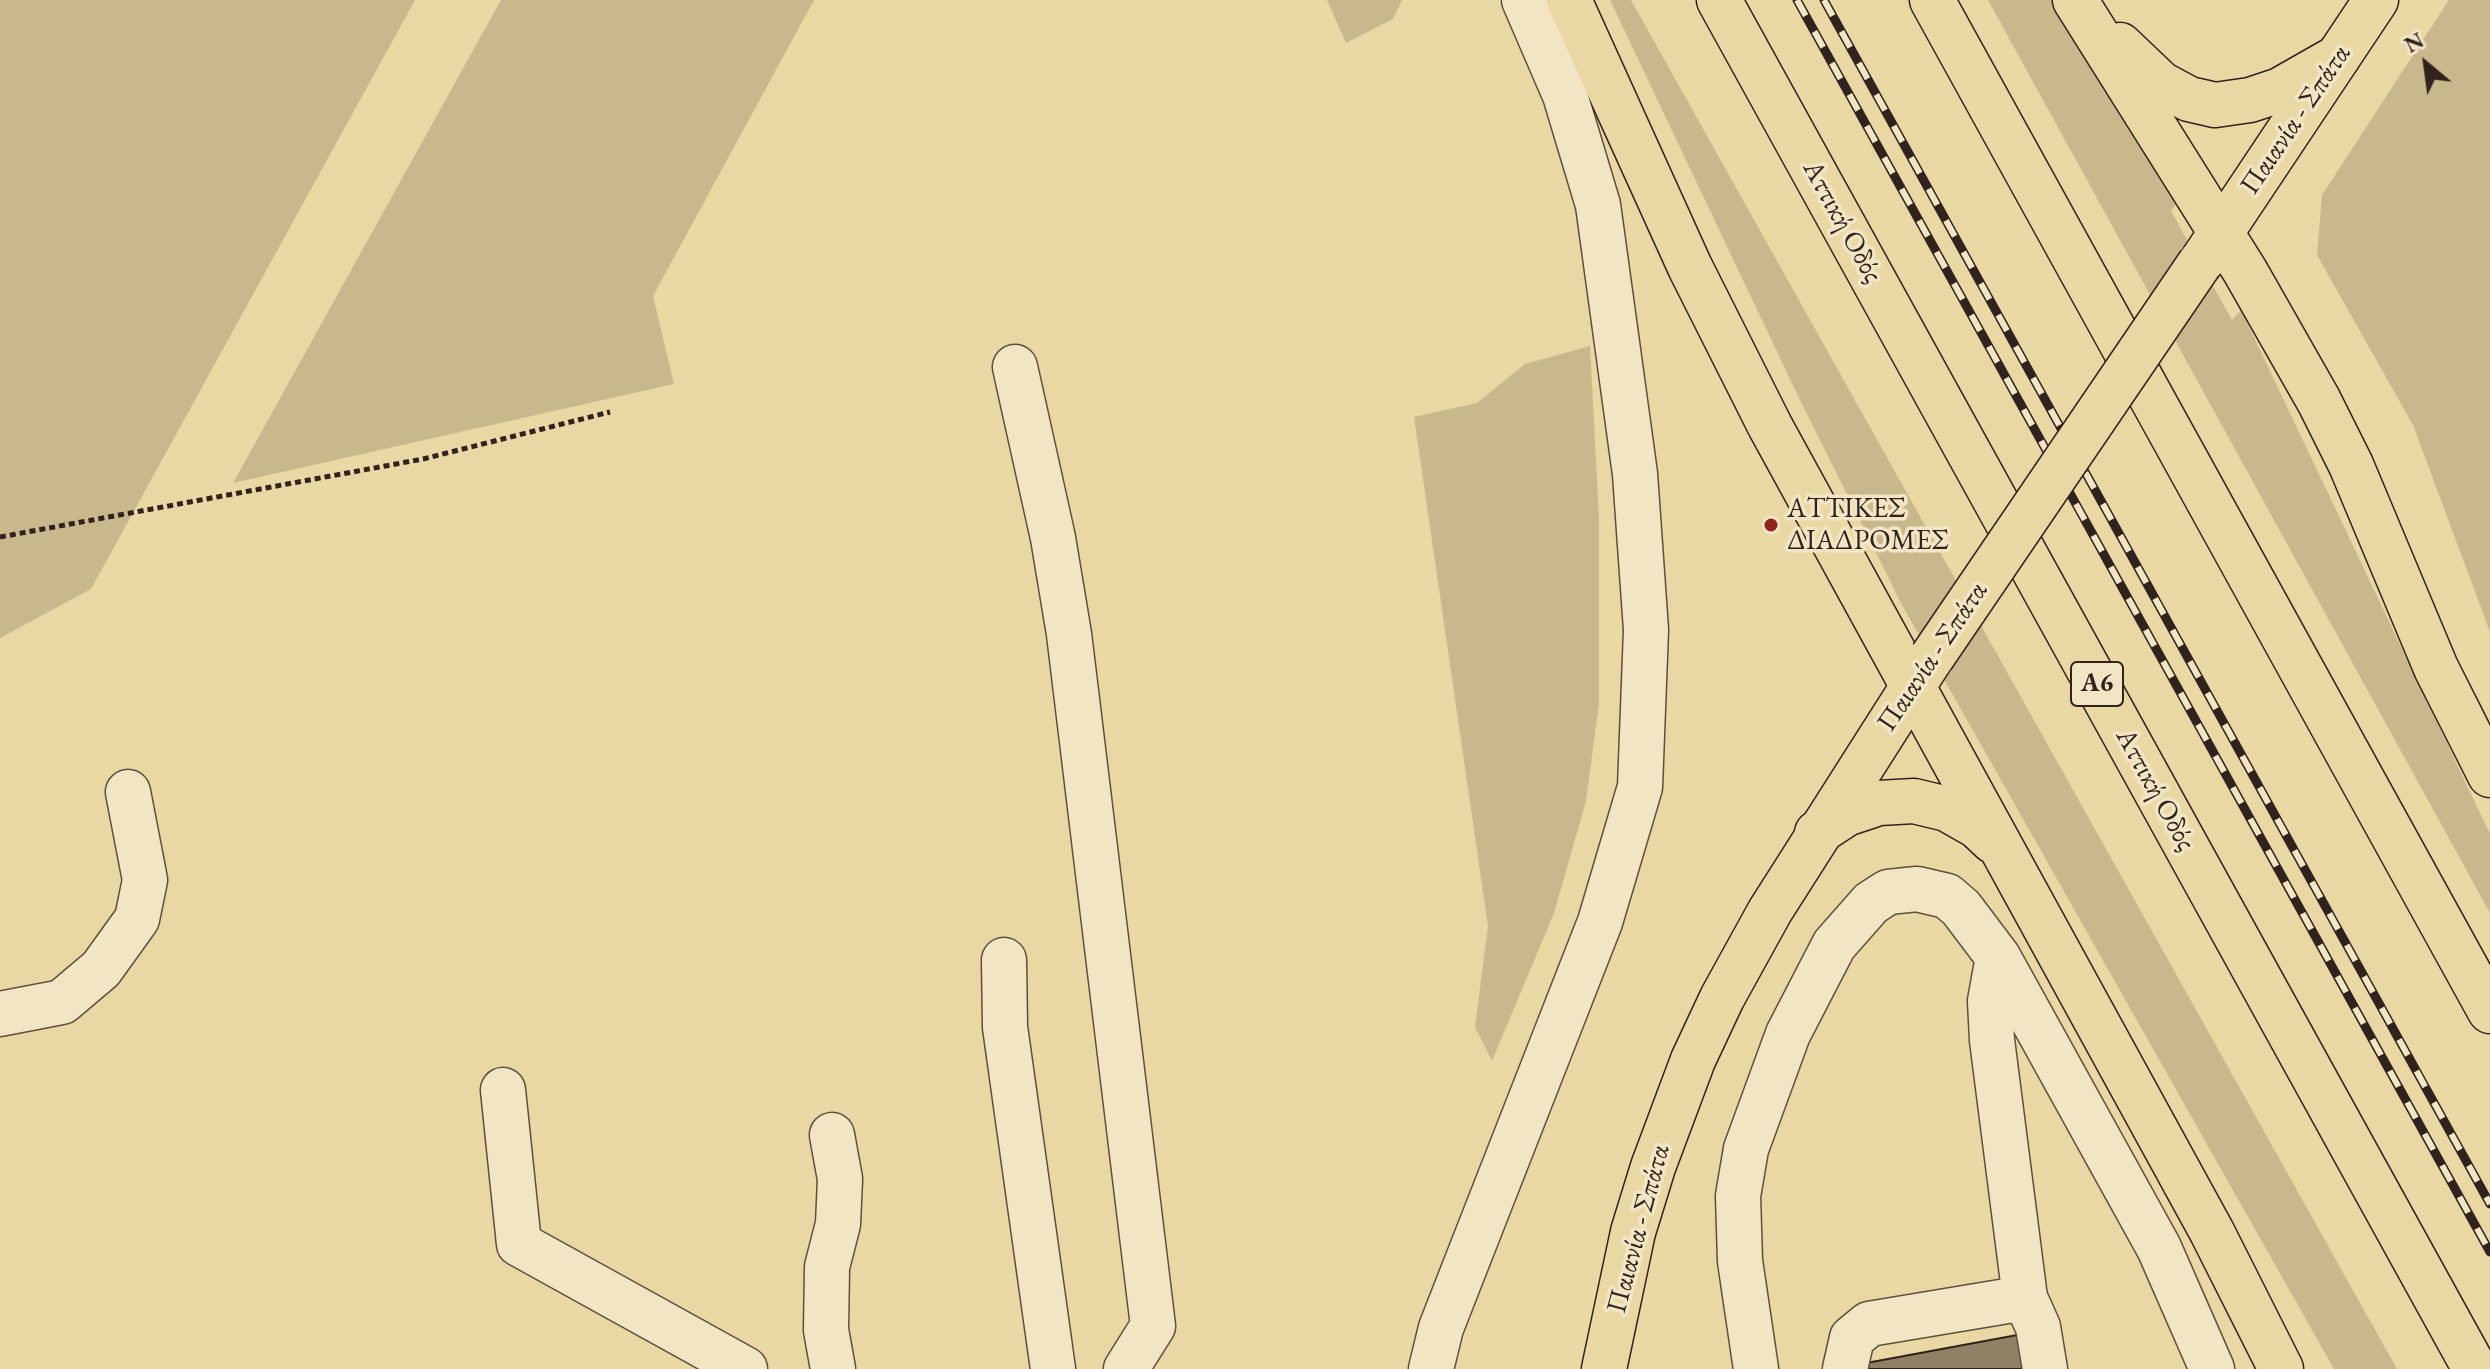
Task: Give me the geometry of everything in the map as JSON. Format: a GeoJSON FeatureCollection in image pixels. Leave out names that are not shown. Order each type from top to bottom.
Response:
{"type":"FeatureCollection","features":[{"type":"Feature","properties":{"kind":"main road"},"geometry":{"type":"LineString","coordinates":[[1569,0],[1736,359],[1922,672],[2003,850],[2212,1232],[2281,1369]]}},
{"type":"Feature","properties":{"kind":"main road","name":"Αττική Οδός"},"geometry":{"type":"LineString","coordinates":[[1719,0],[2475,1369]]}},
{"type":"Feature","properties":{"kind":"main road"},"geometry":{"type":"LineString","coordinates":[[1932,0],[2490,1011]]}},
{"type":"Feature","properties":{"kind":"main road"},"geometry":{"type":"LineString","coordinates":[[2076,0],[2150,74],[2189,99],[2215,105],[2250,100],[2290,85],[2338,57]]}},
{"type":"Feature","properties":{"kind":"main road"},"geometry":{"type":"LineString","coordinates":[[2076,0],[2210,247],[2289,348],[2351,465],[2436,668],[2490,775]]}},
{"type":"Feature","properties":{"kind":"main road","name":"Παιανία - Σπάτα"},"geometry":{"type":"LineString","coordinates":[[1604,1369],[1633,1232],[1653,1167],[1693,1060],[1722,998],[1817,833],[1922,672],[2376,0]]}},
{"type":"Feature","properties":{"kind":"main road"},"geometry":{"type":"LineString","coordinates":[[1817,833],[1846,814],[1879,803],[1914,801],[1947,809],[1967,820],[2003,850]]}},
{"type":"Feature","properties":{"kind":"street"},"geometry":{"type":"LineString","coordinates":[[1431,1369],[1441,1328],[1600,922],[1640,787],[1646,630],[1635,474],[1598,205],[1565,95],[1524,0]]}},
{"type":"Feature","properties":{"kind":"street"},"geometry":{"type":"LineString","coordinates":[[1015,367],[1053,538],[1069,634],[1153,1326],[1126,1369]]}},
{"type":"Feature","properties":{"kind":"street"},"geometry":{"type":"LineString","coordinates":[[0,1014],[62,1002],[101,969],[137,919],[145,880],[128,792]]}},
{"type":"Feature","properties":{"kind":"street"},"geometry":{"type":"LineString","coordinates":[[1756,1369],[1740,1261],[1738,1196],[1746,1149],[1788,1034],[1834,945],[1871,903],[1888,892],[1917,889],[1947,896],[1961,908],[1998,957],[2159,1248],[2212,1369]]}},
{"type":"Feature","properties":{"kind":"street"},"geometry":{"type":"LineString","coordinates":[[1998,957],[1990,1001],[1992,1040],[2025,1298],[2038,1327],[2045,1369]]}},
{"type":"Feature","properties":{"kind":"street"},"geometry":{"type":"LineString","coordinates":[[1004,960],[1005,1027],[1053,1369]]}},
{"type":"Feature","properties":{"kind":"street"},"geometry":{"type":"LineString","coordinates":[[503,1090],[519,1244],[745,1369]]}},
{"type":"Feature","properties":{"kind":"street"},"geometry":{"type":"LineString","coordinates":[[832,1135],[840,1179],[838,1224],[827,1267],[826,1330],[833,1369]]}},
{"type":"Feature","properties":{"kind":"street"},"geometry":{"type":"LineString","coordinates":[[1845,1369],[1852,1338],[1869,1324],[2025,1298]]}},
{"type":"Feature","properties":{"kind":"path"},"geometry":{"type":"LineString","coordinates":[[0,537],[423,459],[610,412]]}},
{"type":"Feature","properties":{"kind":"shaded area"},"geometry":{"type":"Polygon","coordinates":[[[0,0],[415,0],[91,589],[0,638],[0,0]]]}},
{"type":"Feature","properties":{"kind":"shaded area"},"geometry":{"type":"Polygon","coordinates":[[[501,0],[814,0],[653,296],[674,384],[233,483],[501,0]]]}},
{"type":"Feature","properties":{"kind":"shaded area"},"geometry":{"type":"Polygon","coordinates":[[[1327,0],[1402,0],[1393,19],[1346,43],[1327,0]]]}},
{"type":"Feature","properties":{"kind":"shaded area"},"geometry":{"type":"Polygon","coordinates":[[[1610,0],[1631,0],[2397,1369],[2334,1369],[1902,605],[1799,398],[1610,0]]]}},
{"type":"Feature","properties":{"kind":"shaded area"},"geometry":{"type":"Polygon","coordinates":[[[1988,0],[2058,0],[2181,198],[2171,211],[2232,320],[2241,310],[2490,834],[2490,913],[1988,0]]]}},
{"type":"Feature","properties":{"kind":"shaded area"},"geometry":{"type":"Polygon","coordinates":[[[2449,0],[2490,0],[2490,632],[2413,425],[2317,255],[2322,195],[2449,0]]]}},
{"type":"Feature","properties":{"kind":"shaded area"},"geometry":{"type":"Polygon","coordinates":[[[1590,346],[1599,518],[1599,703],[1586,801],[1554,913],[1492,1061],[1475,1027],[1488,926],[1414,417],[1477,403],[1525,364],[1590,346]]]}},
{"type":"Feature","properties":{"kind":"building"},"geometry":{"type":"Polygon","coordinates":[[[2028,1333],[2035,1369],[1862,1369],[1861,1364],[2028,1333]]]}},
{"type":"Feature","properties":{"kind":"railway"},"geometry":{"type":"LineString","coordinates":[[1797,0],[2490,1252]]}},
{"type":"Feature","properties":{"kind":"railway"},"geometry":{"type":"LineString","coordinates":[[1824,0],[2490,1204]]}},
{"type":"Feature","properties":{"kind":"place","name":"ΑΤΤΙΚΕΣ ΔΙΑΔΡΟΜΕΣ"},"geometry":{"type":"Point","coordinates":[1771,525]}}]}
